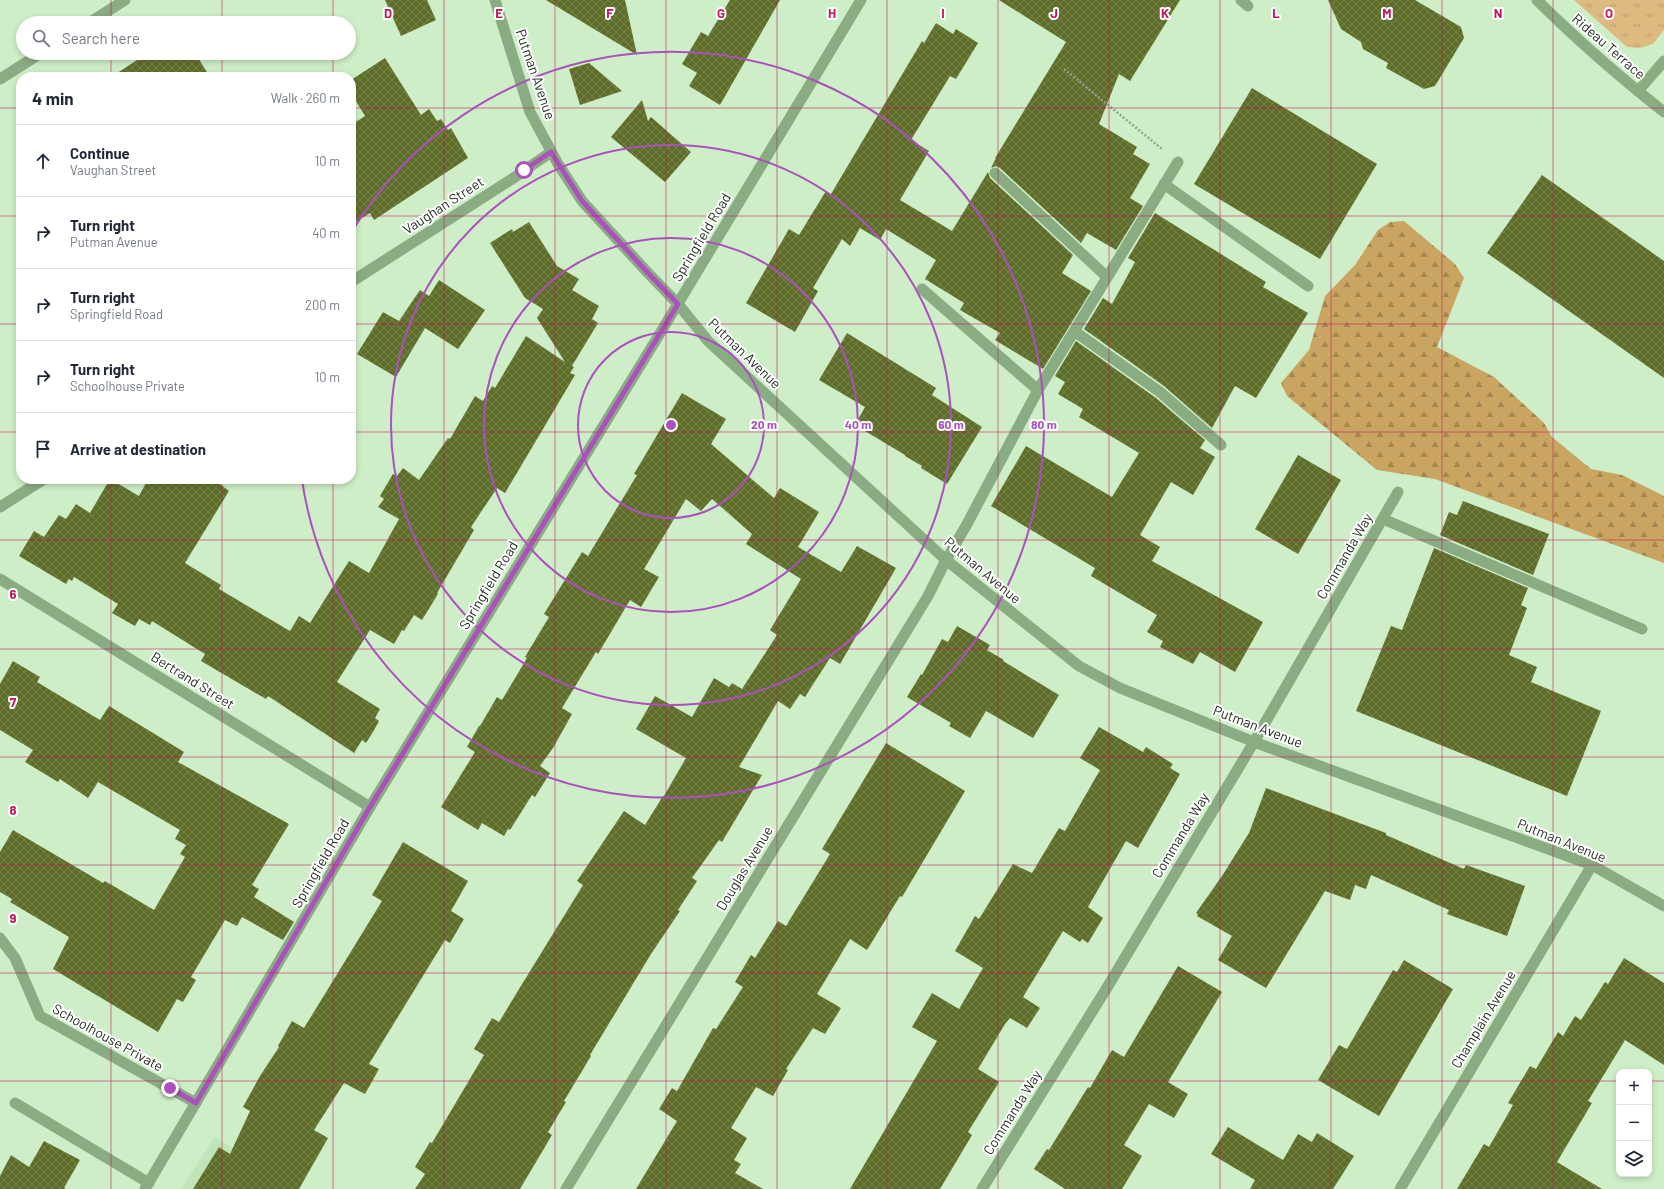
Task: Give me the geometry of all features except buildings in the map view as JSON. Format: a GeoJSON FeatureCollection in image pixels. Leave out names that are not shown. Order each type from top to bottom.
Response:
{"type":"FeatureCollection","features":[{"type":"Feature","properties":{"kind":"street"},"geometry":{"type":"LineString","coordinates":[[100,16],[125,0]]}},
{"type":"Feature","properties":{"kind":"street","name":"Putman Avenue"},"geometry":{"type":"LineString","coordinates":[[495,0],[530,112],[551,152],[582,201],[678,304],[708,341],[946,560],[1079,666],[1120,688],[1254,742],[1592,865],[1664,906]]}},
{"type":"Feature","properties":{"kind":"street","name":"Springfield Road"},"geometry":{"type":"LineString","coordinates":[[147,1186],[370,807],[678,304],[861,0]]}},
{"type":"Feature","properties":{"kind":"street","name":"Rideau Terrace"},"geometry":{"type":"LineString","coordinates":[[1537,0],[1638,92],[1664,112]]}},
{"type":"Feature","properties":{"kind":"street"},"geometry":{"type":"LineString","coordinates":[[0,79],[30,60]]}},
{"type":"Feature","properties":{"kind":"street"},"geometry":{"type":"LineString","coordinates":[[1638,92],[1664,61]]}},
{"type":"Feature","properties":{"kind":"street","name":"Vaughan Street"},"geometry":{"type":"LineString","coordinates":[[356,279],[515,177],[551,152]]}},
{"type":"Feature","properties":{"kind":"street","name":"Douglas Avenue"},"geometry":{"type":"LineString","coordinates":[[566,1189],[928,596],[1038,390],[1178,162]]}},
{"type":"Feature","properties":{"kind":"street"},"geometry":{"type":"LineString","coordinates":[[995,173],[1107,278]]}},
{"type":"Feature","properties":{"kind":"street"},"geometry":{"type":"LineString","coordinates":[[1164,184],[1308,286]]}},
{"type":"Feature","properties":{"kind":"street"},"geometry":{"type":"LineString","coordinates":[[922,289],[1038,390]]}},
{"type":"Feature","properties":{"kind":"street"},"geometry":{"type":"LineString","coordinates":[[1074,331],[1160,392],[1221,445]]}},
{"type":"Feature","properties":{"kind":"street"},"geometry":{"type":"LineString","coordinates":[[0,507],[36,484]]}},
{"type":"Feature","properties":{"kind":"street","name":"Commanda Way"},"geometry":{"type":"LineString","coordinates":[[982,1189],[1108,986],[1254,742],[1398,492]]}},
{"type":"Feature","properties":{"kind":"street"},"geometry":{"type":"LineString","coordinates":[[1383,519],[1642,629]]}},
{"type":"Feature","properties":{"kind":"street","name":"Bertrand Street"},"geometry":{"type":"LineString","coordinates":[[0,579],[370,807]]}},
{"type":"Feature","properties":{"kind":"street","name":"Champlain Avenue"},"geometry":{"type":"LineString","coordinates":[[1400,1189],[1592,865]]}},
{"type":"Feature","properties":{"kind":"street","name":"Schoolhouse Private"},"geometry":{"type":"LineString","coordinates":[[0,938],[14,958],[40,1016],[196,1103]]}},
{"type":"Feature","properties":{"kind":"street"},"geometry":{"type":"LineString","coordinates":[[15,1103],[147,1186]]}},
{"type":"Feature","properties":{"kind":"path"},"geometry":{"type":"LineString","coordinates":[[1064,69],[1178,162]]}},
{"type":"Feature","properties":{"kind":"shaded area"},"geometry":{"type":"Polygon","coordinates":[[[215,1137],[298,1189],[181,1189],[215,1137]]]}},
{"type":"Feature","properties":{"kind":"green space"},"geometry":{"type":"Polygon","coordinates":[[[1574,0],[1664,0],[1664,30],[1653,44],[1640,48],[1627,47],[1574,0]]]}},
{"type":"Feature","properties":{"kind":"green space"},"geometry":{"type":"Polygon","coordinates":[[[1404,221],[1455,264],[1464,278],[1437,347],[1494,377],[1544,423],[1552,437],[1591,469],[1622,475],[1664,496],[1664,563],[1435,479],[1377,470],[1287,396],[1281,383],[1309,350],[1325,296],[1355,265],[1378,230],[1390,222],[1404,221]]]}},
{"type":"Feature","properties":{"kind":"route"},"geometry":{"type":"LineString","coordinates":[[170,1088],[196,1103],[370,807],[678,304],[582,201],[551,152],[524,170]]}}]}
